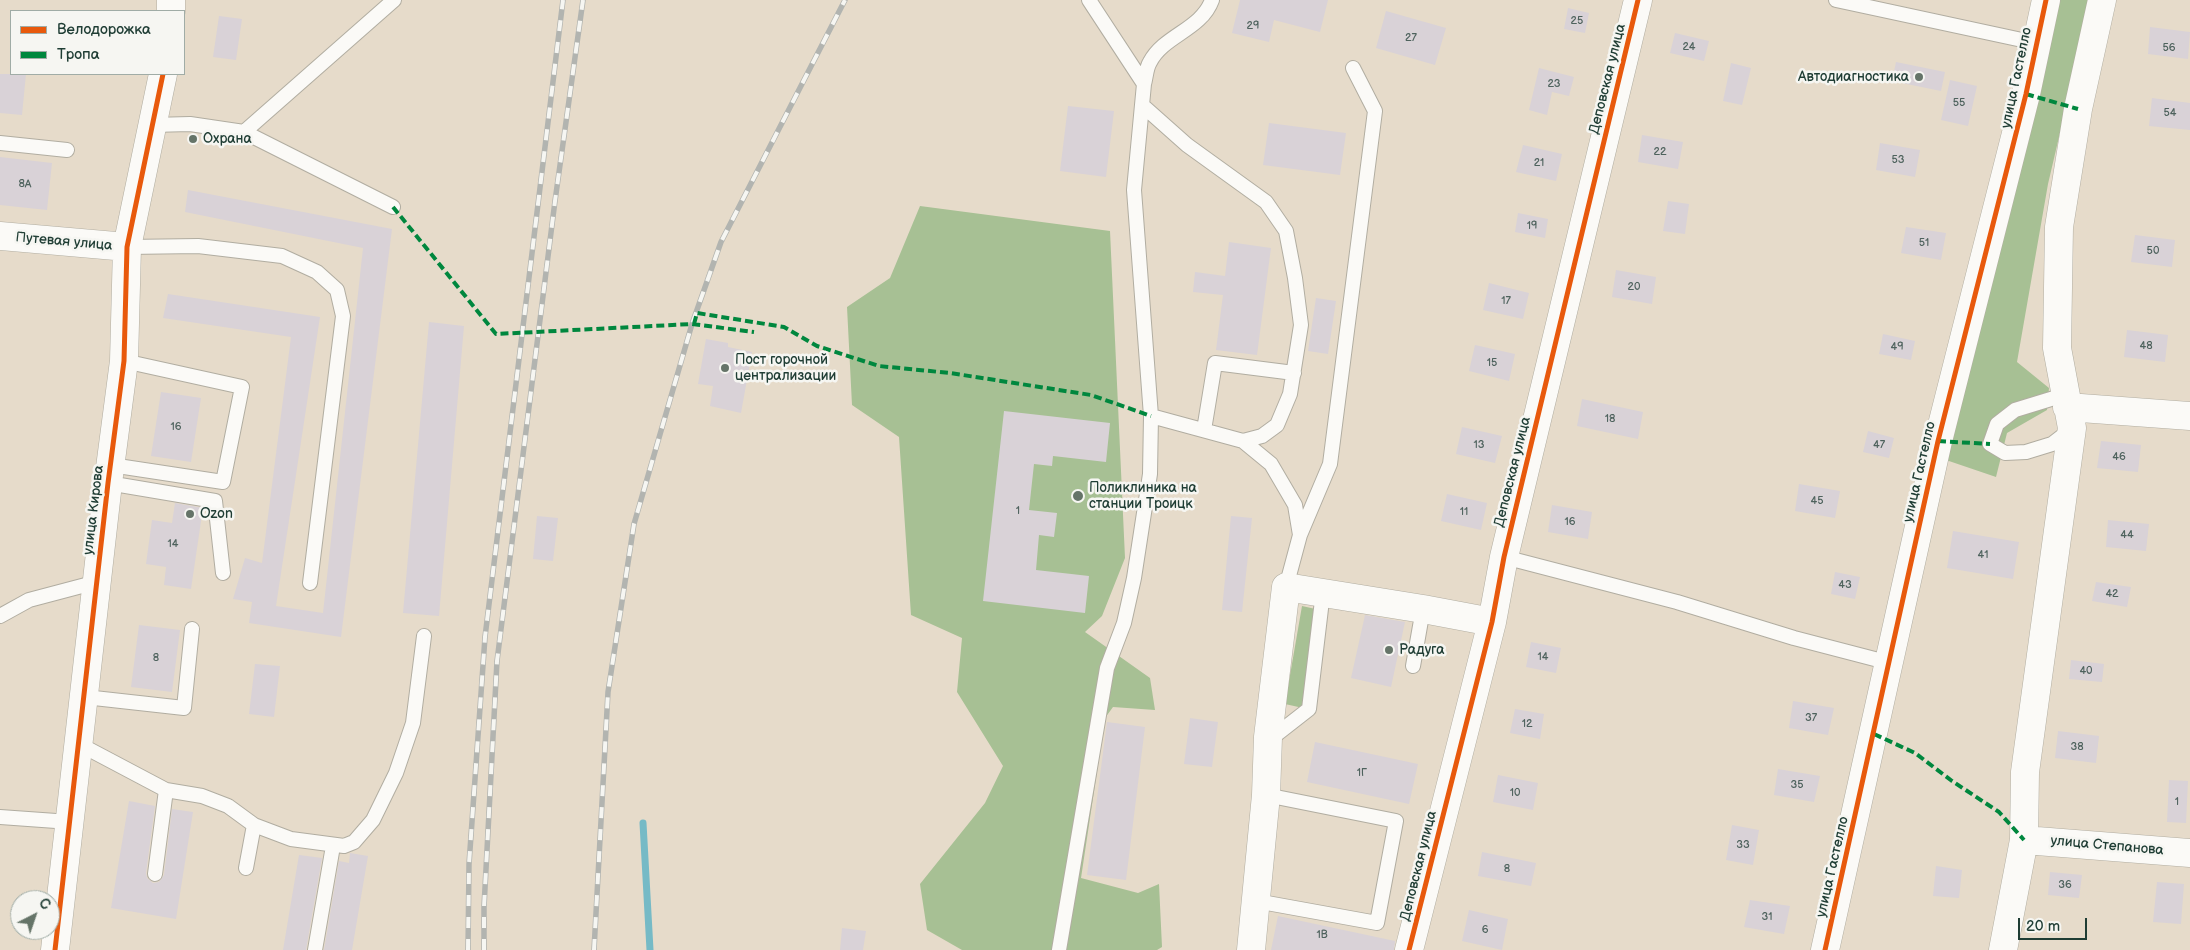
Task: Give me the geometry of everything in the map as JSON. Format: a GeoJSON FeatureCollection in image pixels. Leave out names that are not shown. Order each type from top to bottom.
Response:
{"type":"FeatureCollection","features":[{"type":"Feature","properties":{"kind":"street","name":"Деповская улица"},"geometry":{"type":"LineString","coordinates":[[1409,950],[1492,622],[1504,557],[1638,0]]}},
{"type":"Feature","properties":{"kind":"street","name":"улица Гастелло"},"geometry":{"type":"LineString","coordinates":[[1825,950],[1938,441],[2026,94],[2046,0]]}},
{"type":"Feature","properties":{"kind":"street"},"geometry":{"type":"LineString","coordinates":[[2003,950],[2024,840],[2025,772],[2068,410],[2057,348],[2060,227],[2078,109],[2102,0]]}},
{"type":"Feature","properties":{"kind":"street","name":"улица Кирова"},"geometry":{"type":"LineString","coordinates":[[55,950],[124,361],[127,247],[163,75]]}},
{"type":"Feature","properties":{"kind":"street","name":"Путевая улица"},"geometry":{"type":"LineString","coordinates":[[0,236],[127,247]]}},
{"type":"Feature","properties":{"kind":"street"},"geometry":{"type":"LineString","coordinates":[[2068,410],[2190,416]]}},
{"type":"Feature","properties":{"kind":"street"},"geometry":{"type":"LineString","coordinates":[[1251,950],[1266,795],[1268,737],[1286,587],[1423,608],[1492,622]]}},
{"type":"Feature","properties":{"kind":"street","name":"улица Степанова"},"geometry":{"type":"LineString","coordinates":[[2024,840],[2190,853]]}},
{"type":"Feature","properties":{"kind":"lane"},"geometry":{"type":"LineString","coordinates":[[244,132],[394,0]]}},
{"type":"Feature","properties":{"kind":"lane"},"geometry":{"type":"LineString","coordinates":[[1089,0],[1144,84]]}},
{"type":"Feature","properties":{"kind":"lane"},"geometry":{"type":"LineString","coordinates":[[1060,950],[1107,668],[1124,623],[1134,578],[1150,474],[1152,416],[1134,190],[1144,84],[1149,63],[1160,48],[1195,24],[1212,0]]}},
{"type":"Feature","properties":{"kind":"lane"},"geometry":{"type":"LineString","coordinates":[[1836,0],[2036,43]]}},
{"type":"Feature","properties":{"kind":"lane"},"geometry":{"type":"LineString","coordinates":[[1286,587],[1300,535],[1330,464],[1375,111],[1353,68]]}},
{"type":"Feature","properties":{"kind":"lane"},"geometry":{"type":"LineString","coordinates":[[1142,105],[1187,145],[1266,202],[1286,231],[1301,325],[1290,394],[1276,425],[1262,436],[1243,441]]}},
{"type":"Feature","properties":{"kind":"lane"},"geometry":{"type":"LineString","coordinates":[[152,125],[190,124],[244,132],[393,207]]}},
{"type":"Feature","properties":{"kind":"lane"},"geometry":{"type":"LineString","coordinates":[[0,143],[67,150]]}},
{"type":"Feature","properties":{"kind":"lane"},"geometry":{"type":"LineString","coordinates":[[127,247],[198,246],[282,256],[317,272],[337,290],[343,316],[310,583]]}},
{"type":"Feature","properties":{"kind":"lane"},"geometry":{"type":"LineString","coordinates":[[110,474],[223,482],[242,387],[124,361]]}},
{"type":"Feature","properties":{"kind":"lane"},"geometry":{"type":"LineString","coordinates":[[1204,430],[1215,363],[1294,373]]}},
{"type":"Feature","properties":{"kind":"lane"},"geometry":{"type":"LineString","coordinates":[[2015,410],[2068,410],[2052,444],[2026,452],[2005,453],[1990,444],[1997,424],[2015,410]]}},
{"type":"Feature","properties":{"kind":"lane"},"geometry":{"type":"LineString","coordinates":[[1152,416],[1243,441],[1271,464],[1295,505],[1300,535]]}},
{"type":"Feature","properties":{"kind":"lane"},"geometry":{"type":"LineString","coordinates":[[110,474],[215,501],[223,573]]}},
{"type":"Feature","properties":{"kind":"lane"},"geometry":{"type":"LineString","coordinates":[[1504,557],[1677,602],[1794,638],[1890,663]]}},
{"type":"Feature","properties":{"kind":"lane"},"geometry":{"type":"LineString","coordinates":[[0,616],[30,600],[97,582]]}},
{"type":"Feature","properties":{"kind":"lane"},"geometry":{"type":"LineString","coordinates":[[1268,737],[1277,734],[1309,709],[1323,592]]}},
{"type":"Feature","properties":{"kind":"lane"},"geometry":{"type":"LineString","coordinates":[[1413,666],[1423,608]]}},
{"type":"Feature","properties":{"kind":"lane"},"geometry":{"type":"LineString","coordinates":[[85,697],[184,708],[192,628]]}},
{"type":"Feature","properties":{"kind":"lane"},"geometry":{"type":"LineString","coordinates":[[79,744],[166,790],[202,796],[228,806],[254,825],[291,840],[344,846],[354,842],[373,820],[396,773],[413,723],[424,636]]}},
{"type":"Feature","properties":{"kind":"lane"},"geometry":{"type":"LineString","coordinates":[[155,874],[166,790]]}},
{"type":"Feature","properties":{"kind":"lane"},"geometry":{"type":"LineString","coordinates":[[1256,902],[1376,923],[1396,821],[1266,795]]}},
{"type":"Feature","properties":{"kind":"lane"},"geometry":{"type":"LineString","coordinates":[[0,817],[70,822]]}},
{"type":"Feature","properties":{"kind":"lane"},"geometry":{"type":"LineString","coordinates":[[246,868],[254,825]]}},
{"type":"Feature","properties":{"kind":"lane"},"geometry":{"type":"LineString","coordinates":[[315,950],[333,846]]}},
{"type":"Feature","properties":{"kind":"green space"},"geometry":{"type":"Polygon","coordinates":[[[2057,0],[2091,0],[2048,184],[2017,362],[2049,388],[2047,410],[2007,433],[1996,477],[1946,460],[2057,0]]]}},
{"type":"Feature","properties":{"kind":"green space"},"geometry":{"type":"Polygon","coordinates":[[[920,206],[1110,231],[1125,558],[1102,616],[1085,632],[1150,678],[1155,710],[1113,707],[1105,718],[1081,878],[1138,893],[1159,884],[1162,947],[1157,950],[962,950],[927,930],[920,884],[985,803],[1003,766],[957,692],[962,638],[911,615],[899,437],[852,405],[847,307],[890,278],[920,206]]]}},
{"type":"Feature","properties":{"kind":"green space"},"geometry":{"type":"Polygon","coordinates":[[[1302,606],[1320,610],[1303,708],[1285,704],[1302,606]]]}},
{"type":"Feature","properties":{"kind":"building"},"geometry":{"type":"Polygon","coordinates":[[[1240,0],[1328,0],[1320,32],[1274,20],[1269,42],[1232,33],[1240,0]]]}},
{"type":"Feature","properties":{"kind":"building"},"geometry":{"type":"Polygon","coordinates":[[[1568,8],[1589,13],[1585,33],[1564,29],[1568,8]]]}},
{"type":"Feature","properties":{"kind":"building"},"geometry":{"type":"Polygon","coordinates":[[[1386,11],[1446,28],[1435,65],[1376,48],[1386,11]]]}},
{"type":"Feature","properties":{"kind":"building"},"geometry":{"type":"Polygon","coordinates":[[[219,16],[242,19],[236,60],[213,57],[219,16]]]}},
{"type":"Feature","properties":{"kind":"building"},"geometry":{"type":"Polygon","coordinates":[[[2150,27],[2190,32],[2188,59],[2148,54],[2150,27]]]}},
{"type":"Feature","properties":{"kind":"building"},"geometry":{"type":"Polygon","coordinates":[[[1675,33],[1709,41],[1704,61],[1670,53],[1675,33]]]}},
{"type":"Feature","properties":{"kind":"building","name":"Автодиагностика"},"geometry":{"type":"Polygon","coordinates":[[[1896,62],[1945,72],[1941,91],[1892,81],[1896,62]]]}},
{"type":"Feature","properties":{"kind":"building"},"geometry":{"type":"Polygon","coordinates":[[[1731,63],[1751,68],[1742,105],[1723,101],[1731,63]]]}},
{"type":"Feature","properties":{"kind":"building"},"geometry":{"type":"Polygon","coordinates":[[[1539,68],[1574,77],[1569,96],[1552,92],[1547,115],[1529,110],[1539,68]]]}},
{"type":"Feature","properties":{"kind":"building"},"geometry":{"type":"Polygon","coordinates":[[[0,74],[26,75],[22,115],[0,113],[0,74]]]}},
{"type":"Feature","properties":{"kind":"building"},"geometry":{"type":"Polygon","coordinates":[[[1950,80],[1977,86],[1968,126],[1941,120],[1950,80]]]}},
{"type":"Feature","properties":{"kind":"building"},"geometry":{"type":"Polygon","coordinates":[[[2152,98],[2190,103],[2190,130],[2149,126],[2152,98]]]}},
{"type":"Feature","properties":{"kind":"building"},"geometry":{"type":"Polygon","coordinates":[[[1068,106],[1114,111],[1106,177],[1060,171],[1068,106]]]}},
{"type":"Feature","properties":{"kind":"building"},"geometry":{"type":"Polygon","coordinates":[[[1269,123],[1346,133],[1340,175],[1263,165],[1269,123]]]}},
{"type":"Feature","properties":{"kind":"building"},"geometry":{"type":"Polygon","coordinates":[[[1642,135],[1683,142],[1678,169],[1638,162],[1642,135]]]}},
{"type":"Feature","properties":{"kind":"building"},"geometry":{"type":"Polygon","coordinates":[[[1880,143],[1920,150],[1915,177],[1876,170],[1880,143]]]}},
{"type":"Feature","properties":{"kind":"building"},"geometry":{"type":"Polygon","coordinates":[[[1523,145],[1562,154],[1556,181],[1516,172],[1523,145]]]}},
{"type":"Feature","properties":{"kind":"building"},"geometry":{"type":"Polygon","coordinates":[[[0,157],[52,163],[47,210],[0,205],[0,157]]]}},
{"type":"Feature","properties":{"kind":"building"},"geometry":{"type":"Polygon","coordinates":[[[188,190],[392,229],[341,637],[249,623],[252,602],[233,599],[245,558],[262,563],[291,337],[163,318],[168,294],[320,317],[276,606],[323,613],[363,248],[185,212],[188,190]]]}},
{"type":"Feature","properties":{"kind":"building"},"geometry":{"type":"Polygon","coordinates":[[[1668,201],[1689,204],[1685,234],[1663,231],[1668,201]]]}},
{"type":"Feature","properties":{"kind":"building"},"geometry":{"type":"Polygon","coordinates":[[[1518,213],[1548,219],[1545,238],[1515,232],[1518,213]]]}},
{"type":"Feature","properties":{"kind":"building"},"geometry":{"type":"Polygon","coordinates":[[[1906,227],[1946,233],[1941,260],[1901,253],[1906,227]]]}},
{"type":"Feature","properties":{"kind":"building"},"geometry":{"type":"Polygon","coordinates":[[[2135,235],[2175,240],[2172,267],[2131,262],[2135,235]]]}},
{"type":"Feature","properties":{"kind":"building"},"geometry":{"type":"Polygon","coordinates":[[[1229,242],[1271,248],[1257,355],[1216,350],[1223,295],[1193,292],[1195,272],[1225,276],[1229,242]]]}},
{"type":"Feature","properties":{"kind":"building"},"geometry":{"type":"Polygon","coordinates":[[[1616,270],[1656,277],[1652,304],[1612,297],[1616,270]]]}},
{"type":"Feature","properties":{"kind":"building"},"geometry":{"type":"Polygon","coordinates":[[[1489,283],[1529,293],[1523,319],[1483,310],[1489,283]]]}},
{"type":"Feature","properties":{"kind":"building"},"geometry":{"type":"Polygon","coordinates":[[[1316,298],[1336,301],[1328,354],[1308,351],[1316,298]]]}},
{"type":"Feature","properties":{"kind":"building"},"geometry":{"type":"Polygon","coordinates":[[[429,322],[464,326],[439,616],[403,613],[429,322]]]}},
{"type":"Feature","properties":{"kind":"building"},"geometry":{"type":"Polygon","coordinates":[[[2127,330],[2168,335],[2165,362],[2124,357],[2127,330]]]}},
{"type":"Feature","properties":{"kind":"building"},"geometry":{"type":"Polygon","coordinates":[[[1883,334],[1915,341],[1911,360],[1879,354],[1883,334]]]}},
{"type":"Feature","properties":{"kind":"building","name":"Пост горочной централизации"},"geometry":{"type":"Polygon","coordinates":[[[706,339],[728,343],[728,347],[752,352],[741,413],[710,406],[713,386],[698,384],[706,339]]]}},
{"type":"Feature","properties":{"kind":"building"},"geometry":{"type":"Polygon","coordinates":[[[1475,345],[1515,354],[1509,381],[1469,371],[1475,345]]]}},
{"type":"Feature","properties":{"kind":"building"},"geometry":{"type":"Polygon","coordinates":[[[161,392],[201,398],[191,462],[151,456],[161,392]]]}},
{"type":"Feature","properties":{"kind":"building"},"geometry":{"type":"Polygon","coordinates":[[[1582,399],[1643,412],[1638,439],[1577,426],[1582,399]]]}},
{"type":"Feature","properties":{"kind":"building"},"geometry":{"type":"Polygon","coordinates":[[[1004,411],[1110,423],[1106,462],[1053,456],[1052,466],[1034,464],[1029,510],[1057,513],[1054,537],[1039,535],[1036,570],[1089,576],[1085,613],[983,601],[1004,411]]]}},
{"type":"Feature","properties":{"kind":"building"},"geometry":{"type":"Polygon","coordinates":[[[1462,427],[1502,436],[1495,463],[1456,454],[1462,427]]]}},
{"type":"Feature","properties":{"kind":"building"},"geometry":{"type":"Polygon","coordinates":[[[1868,431],[1894,438],[1889,458],[1863,452],[1868,431]]]}},
{"type":"Feature","properties":{"kind":"building"},"geometry":{"type":"Polygon","coordinates":[[[2101,441],[2141,445],[2138,472],[2097,468],[2101,441]]]}},
{"type":"Feature","properties":{"kind":"building"},"geometry":{"type":"Polygon","coordinates":[[[1799,484],[1840,491],[1835,518],[1795,511],[1799,484]]]}},
{"type":"Feature","properties":{"kind":"building"},"geometry":{"type":"Polygon","coordinates":[[[1447,494],[1487,503],[1481,530],[1441,521],[1447,494]]]}},
{"type":"Feature","properties":{"kind":"building"},"geometry":{"type":"Polygon","coordinates":[[[175,503],[203,508],[191,589],[164,585],[166,567],[146,564],[152,520],[172,523],[175,503]]]}},
{"type":"Feature","properties":{"kind":"building"},"geometry":{"type":"Polygon","coordinates":[[[1552,505],[1592,512],[1588,539],[1548,532],[1552,505]]]}},
{"type":"Feature","properties":{"kind":"building"},"geometry":{"type":"Polygon","coordinates":[[[537,516],[558,518],[553,561],[533,559],[537,516]]]}},
{"type":"Feature","properties":{"kind":"building"},"geometry":{"type":"Polygon","coordinates":[[[1231,516],[1252,518],[1242,612],[1222,610],[1231,516]]]}},
{"type":"Feature","properties":{"kind":"building"},"geometry":{"type":"Polygon","coordinates":[[[2108,520],[2149,524],[2146,551],[2106,547],[2108,520]]]}},
{"type":"Feature","properties":{"kind":"building"},"geometry":{"type":"Polygon","coordinates":[[[1953,531],[2019,542],[2013,579],[1947,568],[1953,531]]]}},
{"type":"Feature","properties":{"kind":"building"},"geometry":{"type":"Polygon","coordinates":[[[1835,572],[1860,577],[1855,599],[1831,594],[1835,572]]]}},
{"type":"Feature","properties":{"kind":"building"},"geometry":{"type":"Polygon","coordinates":[[[2096,582],[2131,587],[2127,607],[2092,601],[2096,582]]]}},
{"type":"Feature","properties":{"kind":"building"},"geometry":{"type":"Polygon","coordinates":[[[1365,615],[1405,622],[1391,687],[1351,678],[1365,615]]]}},
{"type":"Feature","properties":{"kind":"building"},"geometry":{"type":"Polygon","coordinates":[[[139,625],[180,630],[172,692],[131,687],[139,625]]]}},
{"type":"Feature","properties":{"kind":"building"},"geometry":{"type":"Polygon","coordinates":[[[1531,642],[1561,648],[1556,673],[1526,667],[1531,642]]]}},
{"type":"Feature","properties":{"kind":"building"},"geometry":{"type":"Polygon","coordinates":[[[2071,660],[2104,664],[2102,682],[2069,679],[2071,660]]]}},
{"type":"Feature","properties":{"kind":"building"},"geometry":{"type":"Polygon","coordinates":[[[255,664],[280,666],[274,717],[249,714],[255,664]]]}},
{"type":"Feature","properties":{"kind":"building"},"geometry":{"type":"Polygon","coordinates":[[[1793,701],[1834,708],[1828,735],[1789,728],[1793,701]]]}},
{"type":"Feature","properties":{"kind":"building"},"geometry":{"type":"Polygon","coordinates":[[[1515,709],[1544,714],[1540,739],[1510,733],[1515,709]]]}},
{"type":"Feature","properties":{"kind":"building"},"geometry":{"type":"Polygon","coordinates":[[[1190,718],[1218,722],[1212,767],[1184,764],[1190,718]]]}},
{"type":"Feature","properties":{"kind":"building"},"geometry":{"type":"Polygon","coordinates":[[[1107,722],[1145,727],[1126,880],[1087,875],[1107,722]]]}},
{"type":"Feature","properties":{"kind":"building"},"geometry":{"type":"Polygon","coordinates":[[[2058,731],[2099,736],[2096,763],[2055,758],[2058,731]]]}},
{"type":"Feature","properties":{"kind":"building"},"geometry":{"type":"Polygon","coordinates":[[[1315,742],[1418,764],[1409,804],[1307,782],[1315,742]]]}},
{"type":"Feature","properties":{"kind":"building"},"geometry":{"type":"Polygon","coordinates":[[[1778,769],[1820,776],[1814,802],[1774,795],[1778,769]]]}},
{"type":"Feature","properties":{"kind":"building"},"geometry":{"type":"Polygon","coordinates":[[[1498,775],[1538,783],[1533,810],[1493,802],[1498,775]]]}},
{"type":"Feature","properties":{"kind":"building"},"geometry":{"type":"Polygon","coordinates":[[[2169,780],[2188,781],[2186,823],[2167,822],[2169,780]]]}},
{"type":"Feature","properties":{"kind":"building"},"geometry":{"type":"Polygon","coordinates":[[[129,801],[155,806],[146,873],[147,878],[153,883],[159,882],[164,875],[172,809],[193,812],[176,919],[111,908],[129,801]]]}},
{"type":"Feature","properties":{"kind":"building"},"geometry":{"type":"Polygon","coordinates":[[[1732,825],[1759,830],[1753,865],[1726,860],[1732,825]]]}},
{"type":"Feature","properties":{"kind":"building"},"geometry":{"type":"Polygon","coordinates":[[[1482,852],[1536,863],[1531,886],[1478,876],[1482,852]]]}},
{"type":"Feature","properties":{"kind":"building"},"geometry":{"type":"Polygon","coordinates":[[[350,853],[368,856],[352,950],[324,950],[339,861],[349,863],[350,853]]]}},
{"type":"Feature","properties":{"kind":"building"},"geometry":{"type":"Polygon","coordinates":[[[299,855],[322,858],[306,950],[283,950],[299,855]]]}},
{"type":"Feature","properties":{"kind":"building"},"geometry":{"type":"Polygon","coordinates":[[[1936,866],[1962,870],[1959,898],[1933,896],[1936,866]]]}},
{"type":"Feature","properties":{"kind":"building"},"geometry":{"type":"Polygon","coordinates":[[[2050,872],[2082,875],[2079,898],[2048,895],[2050,872]]]}},
{"type":"Feature","properties":{"kind":"building"},"geometry":{"type":"Polygon","coordinates":[[[2157,882],[2184,884],[2181,924],[2153,922],[2157,882]]]}},
{"type":"Feature","properties":{"kind":"building"},"geometry":{"type":"Polygon","coordinates":[[[1750,900],[1790,906],[1784,934],[1744,927],[1750,900]]]}},
{"type":"Feature","properties":{"kind":"building"},"geometry":{"type":"Polygon","coordinates":[[[1469,910],[1508,919],[1502,950],[1462,941],[1469,910]]]}},
{"type":"Feature","properties":{"kind":"building"},"geometry":{"type":"Polygon","coordinates":[[[1278,916],[1395,941],[1394,950],[1271,950],[1278,916]]]}},
{"type":"Feature","properties":{"kind":"building"},"geometry":{"type":"Polygon","coordinates":[[[842,928],[866,931],[863,950],[840,950],[842,928]]]}},
{"type":"Feature","properties":{"kind":"waterway"},"geometry":{"type":"LineString","coordinates":[[643,823],[650,950]]}},
{"type":"Feature","properties":{"kind":"railway"},"geometry":{"type":"LineString","coordinates":[[468,950],[469,864],[485,637],[563,0]]}},
{"type":"Feature","properties":{"kind":"railway"},"geometry":{"type":"LineString","coordinates":[[484,950],[484,907],[497,661],[555,201],[583,0]]}},
{"type":"Feature","properties":{"kind":"railway"},"geometry":{"type":"LineString","coordinates":[[594,950],[608,692],[634,524],[692,324],[721,242],[845,0]]}},
{"type":"Feature","properties":{"kind":"marked path"},"geometry":{"type":"LineString","coordinates":[[2026,94],[2078,109]]}},
{"type":"Feature","properties":{"kind":"marked path"},"geometry":{"type":"LineString","coordinates":[[393,207],[496,334],[692,324],[754,332]]}},
{"type":"Feature","properties":{"kind":"marked path"},"geometry":{"type":"LineString","coordinates":[[694,324],[697,313],[784,327],[817,346],[879,366],[950,373],[1091,395],[1151,416]]}},
{"type":"Feature","properties":{"kind":"marked path"},"geometry":{"type":"LineString","coordinates":[[1938,441],[1990,444]]}},
{"type":"Feature","properties":{"kind":"marked path"},"geometry":{"type":"LineString","coordinates":[[1874,734],[1915,753],[1952,781],[1999,812],[2024,840]]}},
{"type":"Feature","properties":{"kind":"cycle path"},"geometry":{"type":"LineString","coordinates":[[1409,950],[1492,622],[1504,557],[1638,0]]}},
{"type":"Feature","properties":{"kind":"cycle path"},"geometry":{"type":"LineString","coordinates":[[1825,950],[1938,441],[2026,94],[2046,0]]}},
{"type":"Feature","properties":{"kind":"cycle path"},"geometry":{"type":"LineString","coordinates":[[55,950],[108,483],[124,361],[127,247],[163,75]]}},
{"type":"Feature","properties":{"kind":"place","name":"Автодиагностика"},"geometry":{"type":"Point","coordinates":[1919,77]}},
{"type":"Feature","properties":{"kind":"place","name":"Охрана"},"geometry":{"type":"Point","coordinates":[193,139]}},
{"type":"Feature","properties":{"kind":"place","name":"Пост горочной централизации"},"geometry":{"type":"Point","coordinates":[725,368]}},
{"type":"Feature","properties":{"kind":"place","name":"Поликлиника на станции Троицк"},"geometry":{"type":"Point","coordinates":[1078,496]}},
{"type":"Feature","properties":{"kind":"place","name":"Ozon"},"geometry":{"type":"Point","coordinates":[190,514]}},
{"type":"Feature","properties":{"kind":"place","name":"Радуга"},"geometry":{"type":"Point","coordinates":[1389,650]}}]}
